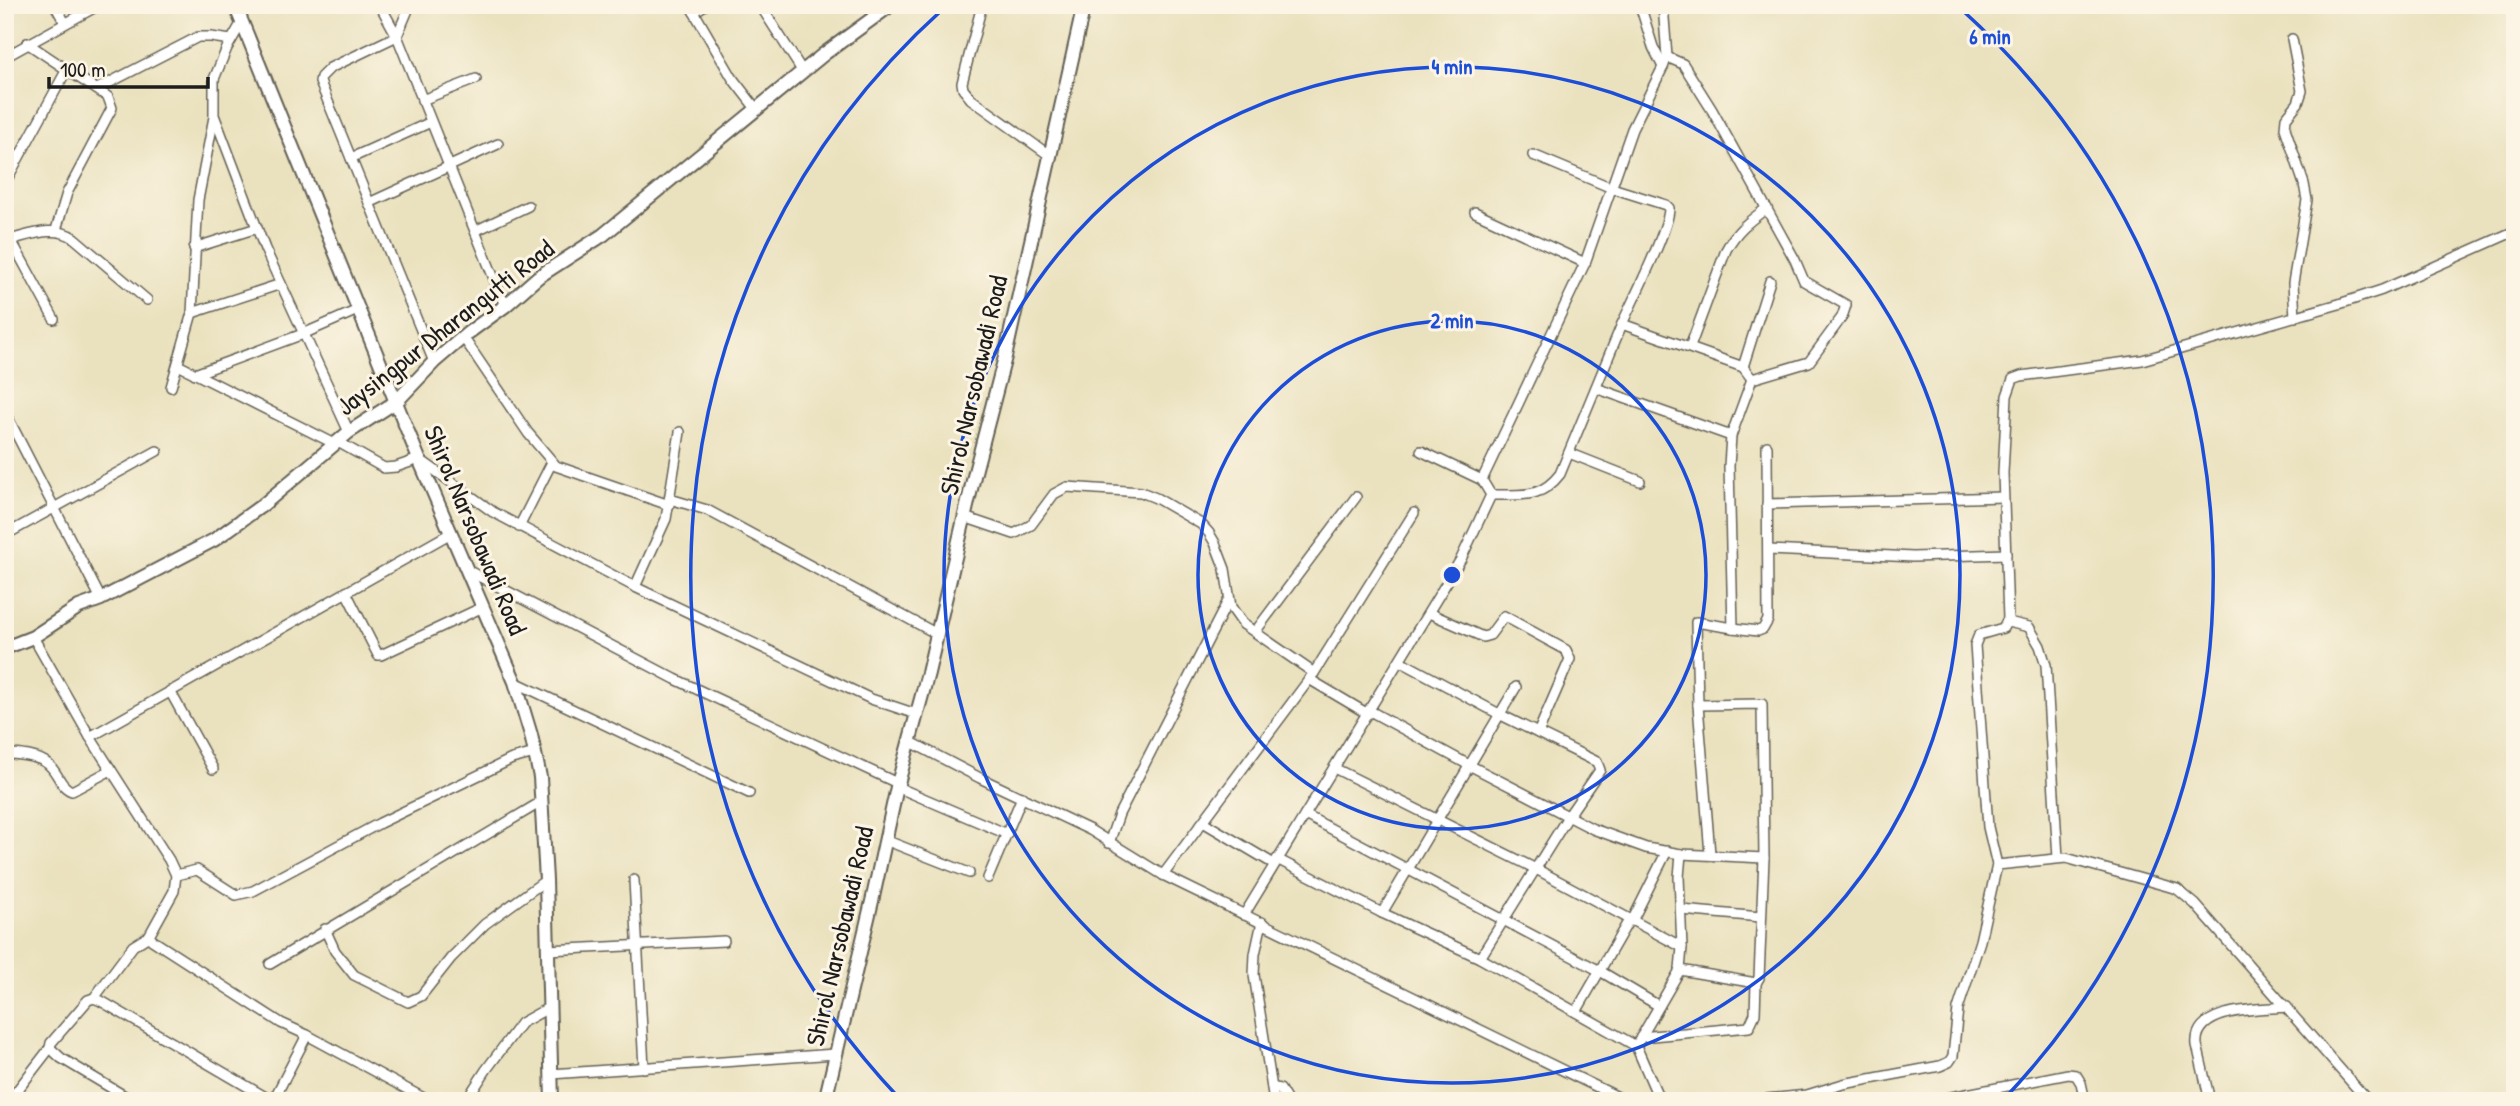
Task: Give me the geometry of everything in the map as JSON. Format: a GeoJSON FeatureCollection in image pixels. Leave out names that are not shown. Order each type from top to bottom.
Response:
{"type":"FeatureCollection","features":[{"type":"Feature","properties":{"kind":"main road","name":"Shirol Narsobawadi Road"},"geometry":{"type":"LineString","coordinates":[[235,5],[419,459],[515,682],[540,776],[546,880],[552,1101]]}},
{"type":"Feature","properties":{"kind":"main road","name":"Shirol Narsobawadi Road"},"geometry":{"type":"LineString","coordinates":[[825,1101],[897,785],[1005,357],[1084,5]]}},
{"type":"Feature","properties":{"kind":"main road","name":"Jaysingpur Dharangutti Road"},"geometry":{"type":"LineString","coordinates":[[5,649],[33,637],[79,607],[101,599],[214,540],[264,504],[349,432],[397,401],[434,362],[538,277],[603,235],[803,72],[889,6]]}},
{"type":"Feature","properties":{"kind":"street"},"geometry":{"type":"LineString","coordinates":[[55,5],[65,23]]}},
{"type":"Feature","properties":{"kind":"street"},"geometry":{"type":"LineString","coordinates":[[6,58],[27,43],[99,5]]}},
{"type":"Feature","properties":{"kind":"street"},"geometry":{"type":"LineString","coordinates":[[380,5],[397,36],[505,306]]}},
{"type":"Feature","properties":{"kind":"street"},"geometry":{"type":"LineString","coordinates":[[410,5],[397,36],[330,68],[321,76],[320,82],[434,362]]}},
{"type":"Feature","properties":{"kind":"street"},"geometry":{"type":"LineString","coordinates":[[705,5],[692,9],[733,79],[757,110]]}},
{"type":"Feature","properties":{"kind":"street"},"geometry":{"type":"LineString","coordinates":[[760,5],[803,72]]}},
{"type":"Feature","properties":{"kind":"street"},"geometry":{"type":"LineString","coordinates":[[982,5],[962,83],[963,89],[971,99],[1049,155]]}},
{"type":"Feature","properties":{"kind":"street"},"geometry":{"type":"LineString","coordinates":[[1640,5],[1653,47],[1664,67]]}},
{"type":"Feature","properties":{"kind":"street"},"geometry":{"type":"LineString","coordinates":[[1482,480],[1585,263],[1632,129],[1664,67],[1667,57],[1662,5]]}},
{"type":"Feature","properties":{"kind":"street"},"geometry":{"type":"LineString","coordinates":[[171,387],[192,313],[198,200],[214,115],[214,79],[242,22]]}},
{"type":"Feature","properties":{"kind":"street"},"geometry":{"type":"LineString","coordinates":[[97,89],[198,37],[231,40]]}},
{"type":"Feature","properties":{"kind":"street"},"geometry":{"type":"LineString","coordinates":[[2292,40],[2302,91],[2298,103],[2287,118],[2285,128],[2307,200],[2293,284],[2295,317]]}},
{"type":"Feature","properties":{"kind":"street"},"geometry":{"type":"LineString","coordinates":[[27,43],[108,97],[112,108],[67,193],[56,230]]}},
{"type":"Feature","properties":{"kind":"street"},"geometry":{"type":"LineString","coordinates":[[1667,57],[1683,64],[1705,98],[1767,208],[1804,281],[1846,305],[1842,317],[1809,362],[1752,379]]}},
{"type":"Feature","properties":{"kind":"street"},"geometry":{"type":"LineString","coordinates":[[5,183],[66,71]]}},
{"type":"Feature","properties":{"kind":"street"},"geometry":{"type":"LineString","coordinates":[[422,100],[476,79]]}},
{"type":"Feature","properties":{"kind":"street"},"geometry":{"type":"LineString","coordinates":[[214,115],[281,285],[349,432]]}},
{"type":"Feature","properties":{"kind":"street"},"geometry":{"type":"LineString","coordinates":[[351,158],[431,122]]}},
{"type":"Feature","properties":{"kind":"street"},"geometry":{"type":"LineString","coordinates":[[369,203],[498,144]]}},
{"type":"Feature","properties":{"kind":"street"},"geometry":{"type":"LineString","coordinates":[[1491,495],[1539,493],[1547,489],[1560,474],[1670,214],[1670,208],[1650,199],[1612,188],[1533,155]]}},
{"type":"Feature","properties":{"kind":"street"},"geometry":{"type":"LineString","coordinates":[[475,231],[528,206]]}},
{"type":"Feature","properties":{"kind":"street"},"geometry":{"type":"LineString","coordinates":[[1690,347],[1730,243],[1744,225],[1767,208]]}},
{"type":"Feature","properties":{"kind":"street"},"geometry":{"type":"LineString","coordinates":[[1475,212],[1585,263]]}},
{"type":"Feature","properties":{"kind":"street"},"geometry":{"type":"LineString","coordinates":[[194,248],[257,228]]}},
{"type":"Feature","properties":{"kind":"street"},"geometry":{"type":"LineString","coordinates":[[54,319],[8,240],[56,230],[63,231],[75,238],[147,300]]}},
{"type":"Feature","properties":{"kind":"street"},"geometry":{"type":"LineString","coordinates":[[1748,1101],[1807,1096],[1843,1084],[1940,1066],[1949,1062],[1952,1056],[1961,993],[1980,941],[1997,865],[1988,827],[1975,645],[1979,635],[2003,628],[2008,622],[2003,497],[2007,396],[2013,380],[2021,376],[2142,360],[2295,317],[2382,290],[2515,231]]}},
{"type":"Feature","properties":{"kind":"street"},"geometry":{"type":"LineString","coordinates":[[1743,367],[1770,281]]}},
{"type":"Feature","properties":{"kind":"street"},"geometry":{"type":"LineString","coordinates":[[192,313],[281,285]]}},
{"type":"Feature","properties":{"kind":"street"},"geometry":{"type":"LineString","coordinates":[[195,374],[303,334],[360,309]]}},
{"type":"Feature","properties":{"kind":"street"},"geometry":{"type":"LineString","coordinates":[[1622,324],[1743,367],[1752,379]]}},
{"type":"Feature","properties":{"kind":"street"},"geometry":{"type":"LineString","coordinates":[[463,337],[528,433],[552,462],[569,472],[669,502],[707,510],[937,634]]}},
{"type":"Feature","properties":{"kind":"street"},"geometry":{"type":"LineString","coordinates":[[178,365],[384,468],[419,459],[471,498],[519,527],[635,587],[871,699],[916,714]]}},
{"type":"Feature","properties":{"kind":"street"},"geometry":{"type":"LineString","coordinates":[[1733,628],[1729,466],[1731,436],[1752,379]]}},
{"type":"Feature","properties":{"kind":"street"},"geometry":{"type":"LineString","coordinates":[[1596,388],[1731,436]]}},
{"type":"Feature","properties":{"kind":"street"},"geometry":{"type":"LineString","coordinates":[[6,417],[101,599]]}},
{"type":"Feature","properties":{"kind":"street"},"geometry":{"type":"LineString","coordinates":[[635,587],[666,519],[680,432]]}},
{"type":"Feature","properties":{"kind":"street"},"geometry":{"type":"LineString","coordinates":[[1710,855],[1698,705],[1696,622],[1758,631],[1766,625],[1769,550],[1767,446]]}},
{"type":"Feature","properties":{"kind":"street"},"geometry":{"type":"LineString","coordinates":[[5,535],[157,451]]}},
{"type":"Feature","properties":{"kind":"street"},"geometry":{"type":"LineString","coordinates":[[1421,451],[1482,480],[1491,495]]}},
{"type":"Feature","properties":{"kind":"street"},"geometry":{"type":"LineString","coordinates":[[1569,453],[1640,481]]}},
{"type":"Feature","properties":{"kind":"street"},"geometry":{"type":"LineString","coordinates":[[519,527],[552,462]]}},
{"type":"Feature","properties":{"kind":"street"},"geometry":{"type":"LineString","coordinates":[[964,517],[1014,534],[1031,525],[1060,488],[1141,492],[1201,524],[1209,533],[1216,543],[1225,569],[1231,607],[1243,624],[1311,676],[1369,712],[1594,829],[1646,848],[1681,854],[1764,858]]}},
{"type":"Feature","properties":{"kind":"street"},"geometry":{"type":"LineString","coordinates":[[1244,915],[1461,559],[1491,495]]}},
{"type":"Feature","properties":{"kind":"street"},"geometry":{"type":"LineString","coordinates":[[1255,632],[1356,497]]}},
{"type":"Feature","properties":{"kind":"street"},"geometry":{"type":"LineString","coordinates":[[1767,504],[2003,497]]}},
{"type":"Feature","properties":{"kind":"street"},"geometry":{"type":"LineString","coordinates":[[1163,875],[1311,676],[1414,513]]}},
{"type":"Feature","properties":{"kind":"street"},"geometry":{"type":"LineString","coordinates":[[90,737],[451,533]]}},
{"type":"Feature","properties":{"kind":"street"},"geometry":{"type":"LineString","coordinates":[[1769,550],[1913,557],[2006,554]]}},
{"type":"Feature","properties":{"kind":"street"},"geometry":{"type":"LineString","coordinates":[[467,570],[675,679],[897,785],[1007,834]]}},
{"type":"Feature","properties":{"kind":"street"},"geometry":{"type":"LineString","coordinates":[[346,592],[377,654],[381,655],[483,607]]}},
{"type":"Feature","properties":{"kind":"street"},"geometry":{"type":"LineString","coordinates":[[1109,843],[1124,804],[1229,598]]}},
{"type":"Feature","properties":{"kind":"street"},"geometry":{"type":"LineString","coordinates":[[1429,612],[1483,637],[1490,635],[1504,616],[1566,650],[1570,659],[1538,733]]}},
{"type":"Feature","properties":{"kind":"street"},"geometry":{"type":"LineString","coordinates":[[2008,622],[2023,624],[2034,632],[2046,665],[2058,858]]}},
{"type":"Feature","properties":{"kind":"street"},"geometry":{"type":"LineString","coordinates":[[9,1101],[50,1048],[51,1043],[88,1000],[94,998],[133,946],[149,936],[174,891],[176,875],[90,737],[33,637]]}},
{"type":"Feature","properties":{"kind":"street"},"geometry":{"type":"LineString","coordinates":[[1400,661],[1597,762],[1599,766],[1600,771],[1569,815],[1480,958]]}},
{"type":"Feature","properties":{"kind":"street"},"geometry":{"type":"LineString","coordinates":[[515,682],[749,793]]}},
{"type":"Feature","properties":{"kind":"street"},"geometry":{"type":"LineString","coordinates":[[1382,913],[1516,687]]}},
{"type":"Feature","properties":{"kind":"street"},"geometry":{"type":"LineString","coordinates":[[170,691],[213,769]]}},
{"type":"Feature","properties":{"kind":"street"},"geometry":{"type":"LineString","coordinates":[[1203,822],[1275,862],[1480,958],[1576,1012],[1639,1042],[1749,1027],[1755,1014],[1762,917],[1762,704],[1698,705]]}},
{"type":"Feature","properties":{"kind":"street"},"geometry":{"type":"LineString","coordinates":[[909,741],[1090,830],[1163,875],[1626,1101]]}},
{"type":"Feature","properties":{"kind":"street"},"geometry":{"type":"LineString","coordinates":[[5,753],[43,760],[52,768],[65,789],[72,791],[111,769]]}},
{"type":"Feature","properties":{"kind":"street"},"geometry":{"type":"LineString","coordinates":[[176,875],[197,870],[236,895],[253,891],[380,823],[512,759],[535,753]]}},
{"type":"Feature","properties":{"kind":"street"},"geometry":{"type":"LineString","coordinates":[[1334,768],[1536,869],[1682,947]]}},
{"type":"Feature","properties":{"kind":"street"},"geometry":{"type":"LineString","coordinates":[[988,878],[1022,797]]}},
{"type":"Feature","properties":{"kind":"street"},"geometry":{"type":"LineString","coordinates":[[270,964],[541,802]]}},
{"type":"Feature","properties":{"kind":"street"},"geometry":{"type":"LineString","coordinates":[[1305,815],[1600,971],[1659,1006]]}},
{"type":"Feature","properties":{"kind":"street"},"geometry":{"type":"LineString","coordinates":[[885,840],[968,873]]}},
{"type":"Feature","properties":{"kind":"street"},"geometry":{"type":"LineString","coordinates":[[1576,1012],[1631,921],[1667,851]]}},
{"type":"Feature","properties":{"kind":"street"},"geometry":{"type":"LineString","coordinates":[[1660,1101],[1639,1042],[1680,970],[1681,854]]}},
{"type":"Feature","properties":{"kind":"street"},"geometry":{"type":"LineString","coordinates":[[1997,865],[2058,858],[2079,860],[2177,889],[2195,904],[2368,1101]]}},
{"type":"Feature","properties":{"kind":"street"},"geometry":{"type":"LineString","coordinates":[[325,929],[335,951],[354,975],[408,1002],[421,996],[451,958],[485,924],[546,880]]}},
{"type":"Feature","properties":{"kind":"street"},"geometry":{"type":"LineString","coordinates":[[634,880],[644,1068]]}},
{"type":"Feature","properties":{"kind":"street"},"geometry":{"type":"LineString","coordinates":[[1681,910],[1762,917]]}},
{"type":"Feature","properties":{"kind":"street"},"geometry":{"type":"LineString","coordinates":[[1262,922],[1255,954],[1254,975],[1274,1101]]}},
{"type":"Feature","properties":{"kind":"street"},"geometry":{"type":"LineString","coordinates":[[149,936],[281,1023],[429,1101]]}},
{"type":"Feature","properties":{"kind":"street"},"geometry":{"type":"LineString","coordinates":[[548,950],[724,941]]}},
{"type":"Feature","properties":{"kind":"street"},"geometry":{"type":"LineString","coordinates":[[1680,970],[1756,983]]}},
{"type":"Feature","properties":{"kind":"street"},"geometry":{"type":"LineString","coordinates":[[94,998],[273,1101],[307,1035]]}},
{"type":"Feature","properties":{"kind":"street"},"geometry":{"type":"LineString","coordinates":[[466,1101],[522,1023],[550,1007]]}},
{"type":"Feature","properties":{"kind":"street"},"geometry":{"type":"LineString","coordinates":[[2210,1101],[2197,1045],[2199,1032],[2211,1021],[2229,1012],[2287,1007]]}},
{"type":"Feature","properties":{"kind":"street"},"geometry":{"type":"LineString","coordinates":[[50,1048],[61,1058],[133,1101]]}},
{"type":"Feature","properties":{"kind":"street"},"geometry":{"type":"LineString","coordinates":[[551,1074],[835,1054]]}},
{"type":"Feature","properties":{"kind":"street"},"geometry":{"type":"LineString","coordinates":[[1936,1100],[2068,1074],[2076,1075],[2081,1083],[2085,1101]]}},
{"type":"Feature","properties":{"kind":"street"},"geometry":{"type":"LineString","coordinates":[[1272,1087],[1280,1089],[1287,1101]]}}]}
